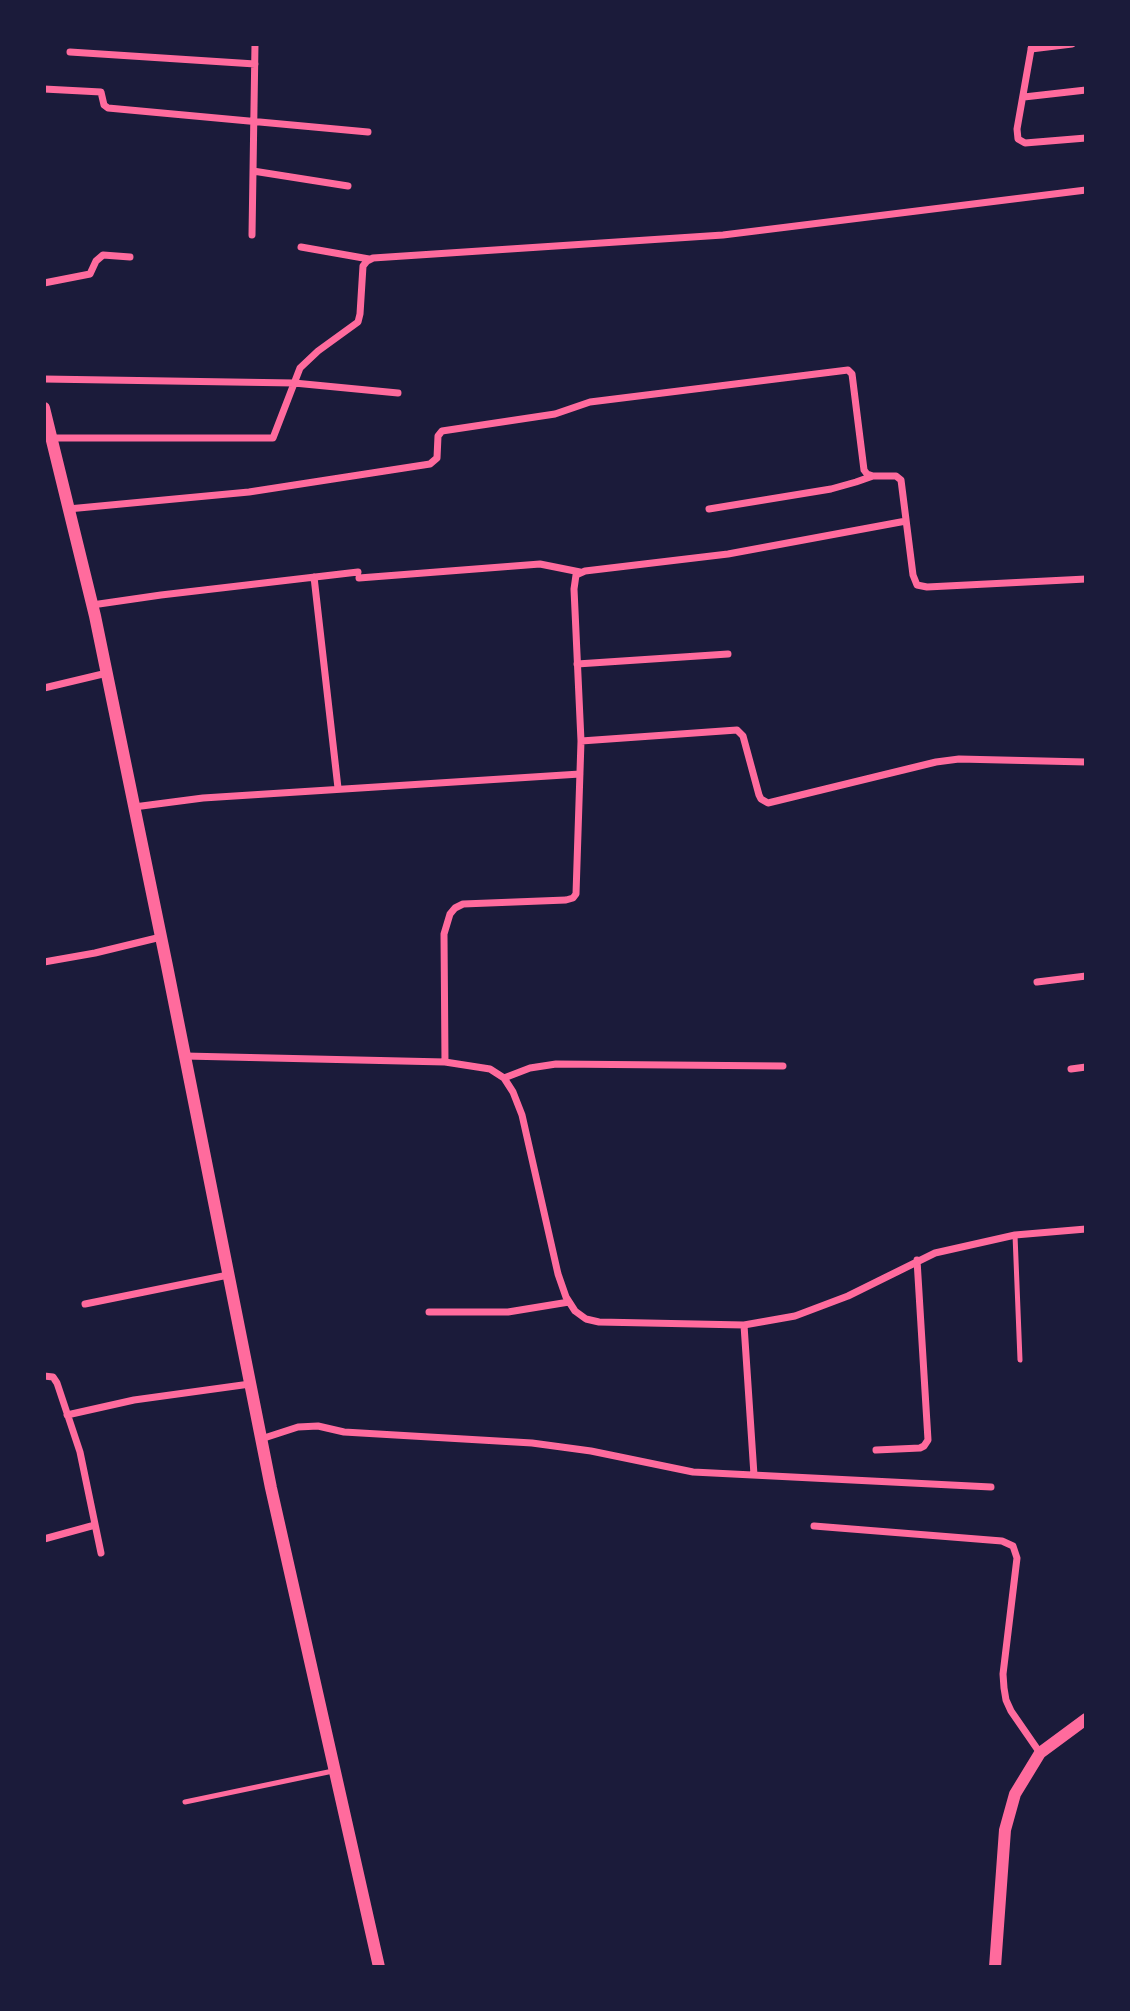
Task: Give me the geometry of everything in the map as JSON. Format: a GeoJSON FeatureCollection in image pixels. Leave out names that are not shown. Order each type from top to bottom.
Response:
{"type":"FeatureCollection","features":[{"type":"Feature","properties":{"kind":"street"},"geometry":{"type":"LineString","coordinates":[[252,235],[255,44]]}},
{"type":"Feature","properties":{"kind":"street"},"geometry":{"type":"LineString","coordinates":[[1072,44],[1031,46],[1017,129],[1018,139],[1032,143],[1086,138]]}},
{"type":"Feature","properties":{"kind":"street"},"geometry":{"type":"LineString","coordinates":[[71,52],[255,64]]}},
{"type":"Feature","properties":{"kind":"street"},"geometry":{"type":"LineString","coordinates":[[44,89],[100,92],[104,105],[108,108],[369,132]]}},
{"type":"Feature","properties":{"kind":"street"},"geometry":{"type":"LineString","coordinates":[[1024,97],[1086,90]]}},
{"type":"Feature","properties":{"kind":"street"},"geometry":{"type":"LineString","coordinates":[[253,171],[348,186]]}},
{"type":"Feature","properties":{"kind":"street"},"geometry":{"type":"LineString","coordinates":[[301,247],[369,259],[723,235],[1086,190]]}},
{"type":"Feature","properties":{"kind":"street"},"geometry":{"type":"LineString","coordinates":[[44,283],[90,274],[96,261],[103,255],[130,257]]}},
{"type":"Feature","properties":{"kind":"street"},"geometry":{"type":"LineString","coordinates":[[51,438],[274,438],[300,369],[306,361],[358,322],[363,266],[369,259]]}},
{"type":"Feature","properties":{"kind":"street"},"geometry":{"type":"LineString","coordinates":[[68,509],[250,492],[430,464],[437,458],[438,434],[446,430],[555,414],[590,402],[850,370],[862,466],[865,472],[873,475],[899,478],[917,584],[921,586],[1086,579]]}},
{"type":"Feature","properties":{"kind":"street"},"geometry":{"type":"LineString","coordinates":[[44,379],[294,383],[398,393]]}},
{"type":"Feature","properties":{"kind":"street"},"geometry":{"type":"LineString","coordinates":[[44,408],[107,673],[261,1439],[379,1967]]}},
{"type":"Feature","properties":{"kind":"street"},"geometry":{"type":"LineString","coordinates":[[709,509],[831,488],[873,475]]}},
{"type":"Feature","properties":{"kind":"street"},"geometry":{"type":"LineString","coordinates":[[92,606],[314,577],[540,565],[580,572],[728,554],[906,521]]}},
{"type":"Feature","properties":{"kind":"street"},"geometry":{"type":"LineString","coordinates":[[445,1062],[444,934],[450,914],[463,904],[573,898],[577,889],[581,740],[574,589],[575,579],[580,572]]}},
{"type":"Feature","properties":{"kind":"street"},"geometry":{"type":"LineString","coordinates":[[314,577],[338,788]]}},
{"type":"Feature","properties":{"kind":"street"},"geometry":{"type":"LineString","coordinates":[[578,664],[728,654]]}},
{"type":"Feature","properties":{"kind":"street"},"geometry":{"type":"LineString","coordinates":[[44,688],[107,673]]}},
{"type":"Feature","properties":{"kind":"street"},"geometry":{"type":"LineString","coordinates":[[581,740],[737,730],[743,736],[759,795],[768,803],[947,761],[1086,762]]}},
{"type":"Feature","properties":{"kind":"street"},"geometry":{"type":"LineString","coordinates":[[134,807],[203,798],[338,788],[580,774]]}},
{"type":"Feature","properties":{"kind":"street"},"geometry":{"type":"LineString","coordinates":[[44,962],[162,937]]}},
{"type":"Feature","properties":{"kind":"street"},"geometry":{"type":"LineString","coordinates":[[1037,982],[1086,976]]}},
{"type":"Feature","properties":{"kind":"street"},"geometry":{"type":"LineString","coordinates":[[185,1056],[445,1062],[490,1069],[504,1078],[522,1115],[558,1274],[569,1302],[575,1311],[586,1319],[599,1322],[744,1325],[795,1316],[848,1296],[935,1253],[1015,1235],[1086,1229]]}},
{"type":"Feature","properties":{"kind":"street"},"geometry":{"type":"LineString","coordinates":[[504,1078],[530,1068],[556,1064],[783,1066]]}},
{"type":"Feature","properties":{"kind":"street"},"geometry":{"type":"LineString","coordinates":[[1071,1069],[1086,1067]]}},
{"type":"Feature","properties":{"kind":"street"},"geometry":{"type":"LineString","coordinates":[[876,1450],[920,1448],[928,1440],[917,1260]]}},
{"type":"Feature","properties":{"kind":"street"},"geometry":{"type":"LineString","coordinates":[[85,1304],[228,1275]]}},
{"type":"Feature","properties":{"kind":"street"},"geometry":{"type":"LineString","coordinates":[[429,1312],[508,1312],[569,1302]]}},
{"type":"Feature","properties":{"kind":"street"},"geometry":{"type":"LineString","coordinates":[[744,1325],[754,1475]]}},
{"type":"Feature","properties":{"kind":"street"},"geometry":{"type":"LineString","coordinates":[[44,1376],[54,1379],[80,1452],[101,1553]]}},
{"type":"Feature","properties":{"kind":"street"},"geometry":{"type":"LineString","coordinates":[[67,1415],[134,1400],[250,1384]]}},
{"type":"Feature","properties":{"kind":"street"},"geometry":{"type":"LineString","coordinates":[[261,1439],[298,1427],[318,1426],[344,1432],[532,1443],[591,1451],[682,1471],[991,1486]]}},
{"type":"Feature","properties":{"kind":"street"},"geometry":{"type":"LineString","coordinates":[[44,1539],[95,1525]]}},
{"type":"Feature","properties":{"kind":"street"},"geometry":{"type":"LineString","coordinates":[[814,1526],[1002,1541],[1016,1549],[1003,1674],[1004,1688],[1012,1711],[1040,1753]]}},
{"type":"Feature","properties":{"kind":"street"},"geometry":{"type":"LineString","coordinates":[[995,1967],[1004,1830],[1015,1794],[1040,1753],[1086,1719]]}},
{"type":"Feature","properties":{"kind":"lane"},"geometry":{"type":"LineString","coordinates":[[1015,1235],[1020,1360]]}},
{"type":"Feature","properties":{"kind":"lane"},"geometry":{"type":"LineString","coordinates":[[185,1802],[335,1770]]}}]}
